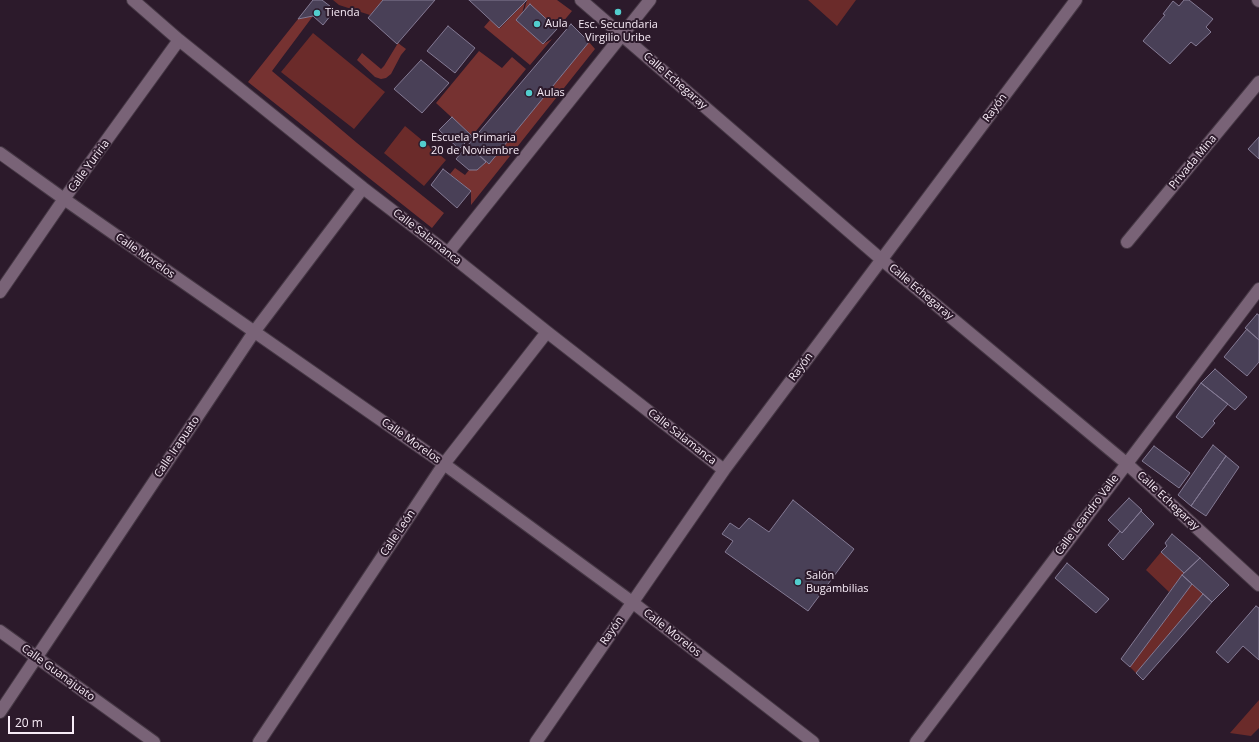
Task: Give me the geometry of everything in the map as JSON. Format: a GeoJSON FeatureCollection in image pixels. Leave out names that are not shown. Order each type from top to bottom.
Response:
{"type":"FeatureCollection","features":[{"type":"Feature","properties":{"kind":"street","name":"Calle Salamanca"},"geometry":{"type":"LineString","coordinates":[[133,0],[179,40],[363,188],[724,470]]}},
{"type":"Feature","properties":{"kind":"street","name":"Calle Echegaray"},"geometry":{"type":"LineString","coordinates":[[581,0],[882,260],[1126,463],[1259,585]]}},
{"type":"Feature","properties":{"kind":"street"},"geometry":{"type":"LineString","coordinates":[[448,253],[650,0]]}},
{"type":"Feature","properties":{"kind":"street","name":"Rayón"},"geometry":{"type":"LineString","coordinates":[[536,742],[724,470],[1076,0]]}},
{"type":"Feature","properties":{"kind":"street","name":"Calle Yuriria"},"geometry":{"type":"LineString","coordinates":[[0,292],[64,199],[179,40]]}},
{"type":"Feature","properties":{"kind":"street","name":"Privada Mina"},"geometry":{"type":"LineString","coordinates":[[1126,242],[1259,82]]}},
{"type":"Feature","properties":{"kind":"street","name":"Calle Morelos"},"geometry":{"type":"LineString","coordinates":[[0,153],[444,464],[632,602],[813,742]]}},
{"type":"Feature","properties":{"kind":"street","name":"Calle Irapuato"},"geometry":{"type":"LineString","coordinates":[[0,712],[254,332],[363,188]]}},
{"type":"Feature","properties":{"kind":"street","name":"Calle Leandro Valle"},"geometry":{"type":"LineString","coordinates":[[916,742],[1259,289]]}},
{"type":"Feature","properties":{"kind":"street","name":"Calle León"},"geometry":{"type":"LineString","coordinates":[[259,742],[444,464],[547,332]]}},
{"type":"Feature","properties":{"kind":"street","name":"Calle Guanajuato"},"geometry":{"type":"LineString","coordinates":[[0,631],[154,742]]}},
{"type":"Feature","properties":{"kind":"shaded area"},"geometry":{"type":"Polygon","coordinates":[[[333,0],[383,0],[370,15],[339,5],[333,0]]]}},
{"type":"Feature","properties":{"kind":"shaded area"},"geometry":{"type":"Polygon","coordinates":[[[527,0],[557,0],[572,11],[557,29],[530,5],[524,11],[527,0]]]}},
{"type":"Feature","properties":{"kind":"shaded area"},"geometry":{"type":"Polygon","coordinates":[[[808,0],[856,0],[837,26],[808,0]]]}},
{"type":"Feature","properties":{"kind":"shaded area"},"geometry":{"type":"Polygon","coordinates":[[[525,2],[522,14],[516,20],[543,44],[552,39],[530,65],[484,27],[490,20],[500,28],[525,2]]]}},
{"type":"Feature","properties":{"kind":"shaded area"},"geometry":{"type":"Polygon","coordinates":[[[313,16],[272,71],[357,143],[444,213],[432,228],[248,82],[298,19],[313,16]]]}},
{"type":"Feature","properties":{"kind":"shaded area"},"geometry":{"type":"Polygon","coordinates":[[[313,33],[385,92],[354,129],[281,72],[313,33]]]}},
{"type":"Feature","properties":{"kind":"shaded area"},"geometry":{"type":"Polygon","coordinates":[[[589,42],[595,49],[471,205],[471,191],[450,174],[455,168],[465,175],[469,170],[477,170],[486,162],[489,164],[589,42]]]}},
{"type":"Feature","properties":{"kind":"shaded area"},"geometry":{"type":"Polygon","coordinates":[[[398,43],[406,49],[401,55],[391,74],[386,78],[381,79],[375,77],[357,60],[362,53],[381,69],[398,43]]]}},
{"type":"Feature","properties":{"kind":"shaded area"},"geometry":{"type":"Polygon","coordinates":[[[479,51],[502,68],[512,57],[526,69],[472,136],[436,103],[479,51]]]}},
{"type":"Feature","properties":{"kind":"shaded area"},"geometry":{"type":"Polygon","coordinates":[[[405,126],[446,160],[424,186],[384,153],[405,126]]]}},
{"type":"Feature","properties":{"kind":"shaded area"},"geometry":{"type":"Polygon","coordinates":[[[1161,552],[1184,573],[1169,592],[1146,570],[1161,552]]]}},
{"type":"Feature","properties":{"kind":"shaded area"},"geometry":{"type":"Polygon","coordinates":[[[1192,584],[1203,594],[1136,673],[1130,667],[1192,584]]]}},
{"type":"Feature","properties":{"kind":"shaded area"},"geometry":{"type":"Polygon","coordinates":[[[1259,700],[1259,728],[1251,736],[1230,733],[1259,700]]]}},
{"type":"Feature","properties":{"kind":"building","name":"Tienda"},"geometry":{"type":"Polygon","coordinates":[[[313,0],[322,0],[335,10],[323,25],[313,16],[298,19],[313,0]]]}},
{"type":"Feature","properties":{"kind":"building"},"geometry":{"type":"Polygon","coordinates":[[[383,0],[435,0],[397,44],[368,18],[383,0]]]}},
{"type":"Feature","properties":{"kind":"building"},"geometry":{"type":"Polygon","coordinates":[[[469,0],[527,0],[499,28],[469,0]]]}},
{"type":"Feature","properties":{"kind":"building"},"geometry":{"type":"Polygon","coordinates":[[[1184,0],[1189,0],[1213,19],[1206,27],[1211,32],[1196,46],[1191,42],[1170,64],[1143,41],[1165,15],[1163,14],[1173,1],[1179,6],[1184,0]]]}},
{"type":"Feature","properties":{"kind":"building","name":"Aula"},"geometry":{"type":"Polygon","coordinates":[[[530,4],[557,29],[543,44],[516,20],[530,4]]]}},
{"type":"Feature","properties":{"kind":"building","name":"Aulas"},"geometry":{"type":"Polygon","coordinates":[[[571,24],[589,42],[489,164],[468,145],[571,24]]]}},
{"type":"Feature","properties":{"kind":"building"},"geometry":{"type":"Polygon","coordinates":[[[448,26],[475,48],[455,73],[427,51],[448,26]]]}},
{"type":"Feature","properties":{"kind":"building"},"geometry":{"type":"Polygon","coordinates":[[[421,60],[449,83],[422,113],[394,89],[421,60]]]}},
{"type":"Feature","properties":{"kind":"building"},"geometry":{"type":"Polygon","coordinates":[[[452,117],[472,136],[459,149],[439,130],[452,117]]]}},
{"type":"Feature","properties":{"kind":"building"},"geometry":{"type":"Polygon","coordinates":[[[1259,137],[1259,159],[1248,149],[1259,137]]]}},
{"type":"Feature","properties":{"kind":"building"},"geometry":{"type":"Polygon","coordinates":[[[468,145],[486,162],[477,170],[469,170],[456,159],[468,145]]]}},
{"type":"Feature","properties":{"kind":"building"},"geometry":{"type":"Polygon","coordinates":[[[443,169],[471,191],[457,208],[431,185],[443,169]]]}},
{"type":"Feature","properties":{"kind":"building"},"geometry":{"type":"Polygon","coordinates":[[[1257,314],[1259,315],[1259,340],[1245,328],[1257,314]]]}},
{"type":"Feature","properties":{"kind":"building"},"geometry":{"type":"Polygon","coordinates":[[[1247,329],[1259,340],[1259,362],[1247,376],[1224,357],[1247,329]]]}},
{"type":"Feature","properties":{"kind":"building"},"geometry":{"type":"Polygon","coordinates":[[[1215,369],[1247,397],[1235,410],[1201,383],[1215,369]]]}},
{"type":"Feature","properties":{"kind":"building"},"geometry":{"type":"Polygon","coordinates":[[[1201,383],[1228,404],[1213,421],[1215,423],[1202,438],[1176,417],[1201,383]]]}},
{"type":"Feature","properties":{"kind":"building"},"geometry":{"type":"Polygon","coordinates":[[[1213,445],[1226,456],[1191,506],[1178,495],[1213,445]]]}},
{"type":"Feature","properties":{"kind":"building"},"geometry":{"type":"Polygon","coordinates":[[[1154,446],[1190,473],[1179,488],[1142,461],[1154,446]]]}},
{"type":"Feature","properties":{"kind":"building"},"geometry":{"type":"Polygon","coordinates":[[[1226,456],[1239,467],[1206,516],[1191,506],[1226,456]]]}},
{"type":"Feature","properties":{"kind":"building"},"geometry":{"type":"Polygon","coordinates":[[[1129,498],[1142,510],[1122,533],[1108,520],[1129,498]]]}},
{"type":"Feature","properties":{"kind":"building","name":"Salón Bugambilias"},"geometry":{"type":"Polygon","coordinates":[[[793,500],[854,549],[808,611],[725,552],[733,541],[722,534],[730,523],[739,529],[749,518],[769,532],[793,500]]]}},
{"type":"Feature","properties":{"kind":"building"},"geometry":{"type":"Polygon","coordinates":[[[1141,511],[1154,524],[1123,560],[1108,545],[1120,531],[1122,533],[1141,511]]]}},
{"type":"Feature","properties":{"kind":"building"},"geometry":{"type":"Polygon","coordinates":[[[1172,534],[1200,558],[1184,573],[1161,552],[1167,546],[1165,543],[1172,534]]]}},
{"type":"Feature","properties":{"kind":"building"},"geometry":{"type":"Polygon","coordinates":[[[1200,558],[1229,585],[1212,602],[1182,575],[1200,558]]]}},
{"type":"Feature","properties":{"kind":"building"},"geometry":{"type":"Polygon","coordinates":[[[1067,563],[1109,599],[1096,613],[1055,578],[1067,563]]]}},
{"type":"Feature","properties":{"kind":"building"},"geometry":{"type":"Polygon","coordinates":[[[1182,575],[1192,584],[1130,667],[1121,659],[1182,575]]]}},
{"type":"Feature","properties":{"kind":"building"},"geometry":{"type":"Polygon","coordinates":[[[1203,594],[1212,602],[1143,680],[1136,673],[1203,594]]]}},
{"type":"Feature","properties":{"kind":"building"},"geometry":{"type":"Polygon","coordinates":[[[1256,606],[1259,608],[1259,660],[1243,646],[1228,663],[1216,652],[1256,606]]]}},
{"type":"Feature","properties":{"kind":"place","name":"Esc. Secundaria Virgilio Uribe"},"geometry":{"type":"Point","coordinates":[618,12]}},
{"type":"Feature","properties":{"kind":"place","name":"Tienda"},"geometry":{"type":"Point","coordinates":[317,13]}},
{"type":"Feature","properties":{"kind":"place","name":"Aula"},"geometry":{"type":"Point","coordinates":[537,24]}},
{"type":"Feature","properties":{"kind":"place","name":"Aulas"},"geometry":{"type":"Point","coordinates":[529,93]}},
{"type":"Feature","properties":{"kind":"place","name":"Escuela Primaria 20 de Noviembre"},"geometry":{"type":"Point","coordinates":[423,144]}},
{"type":"Feature","properties":{"kind":"place","name":"Salón Bugambilias"},"geometry":{"type":"Point","coordinates":[798,582]}}]}
